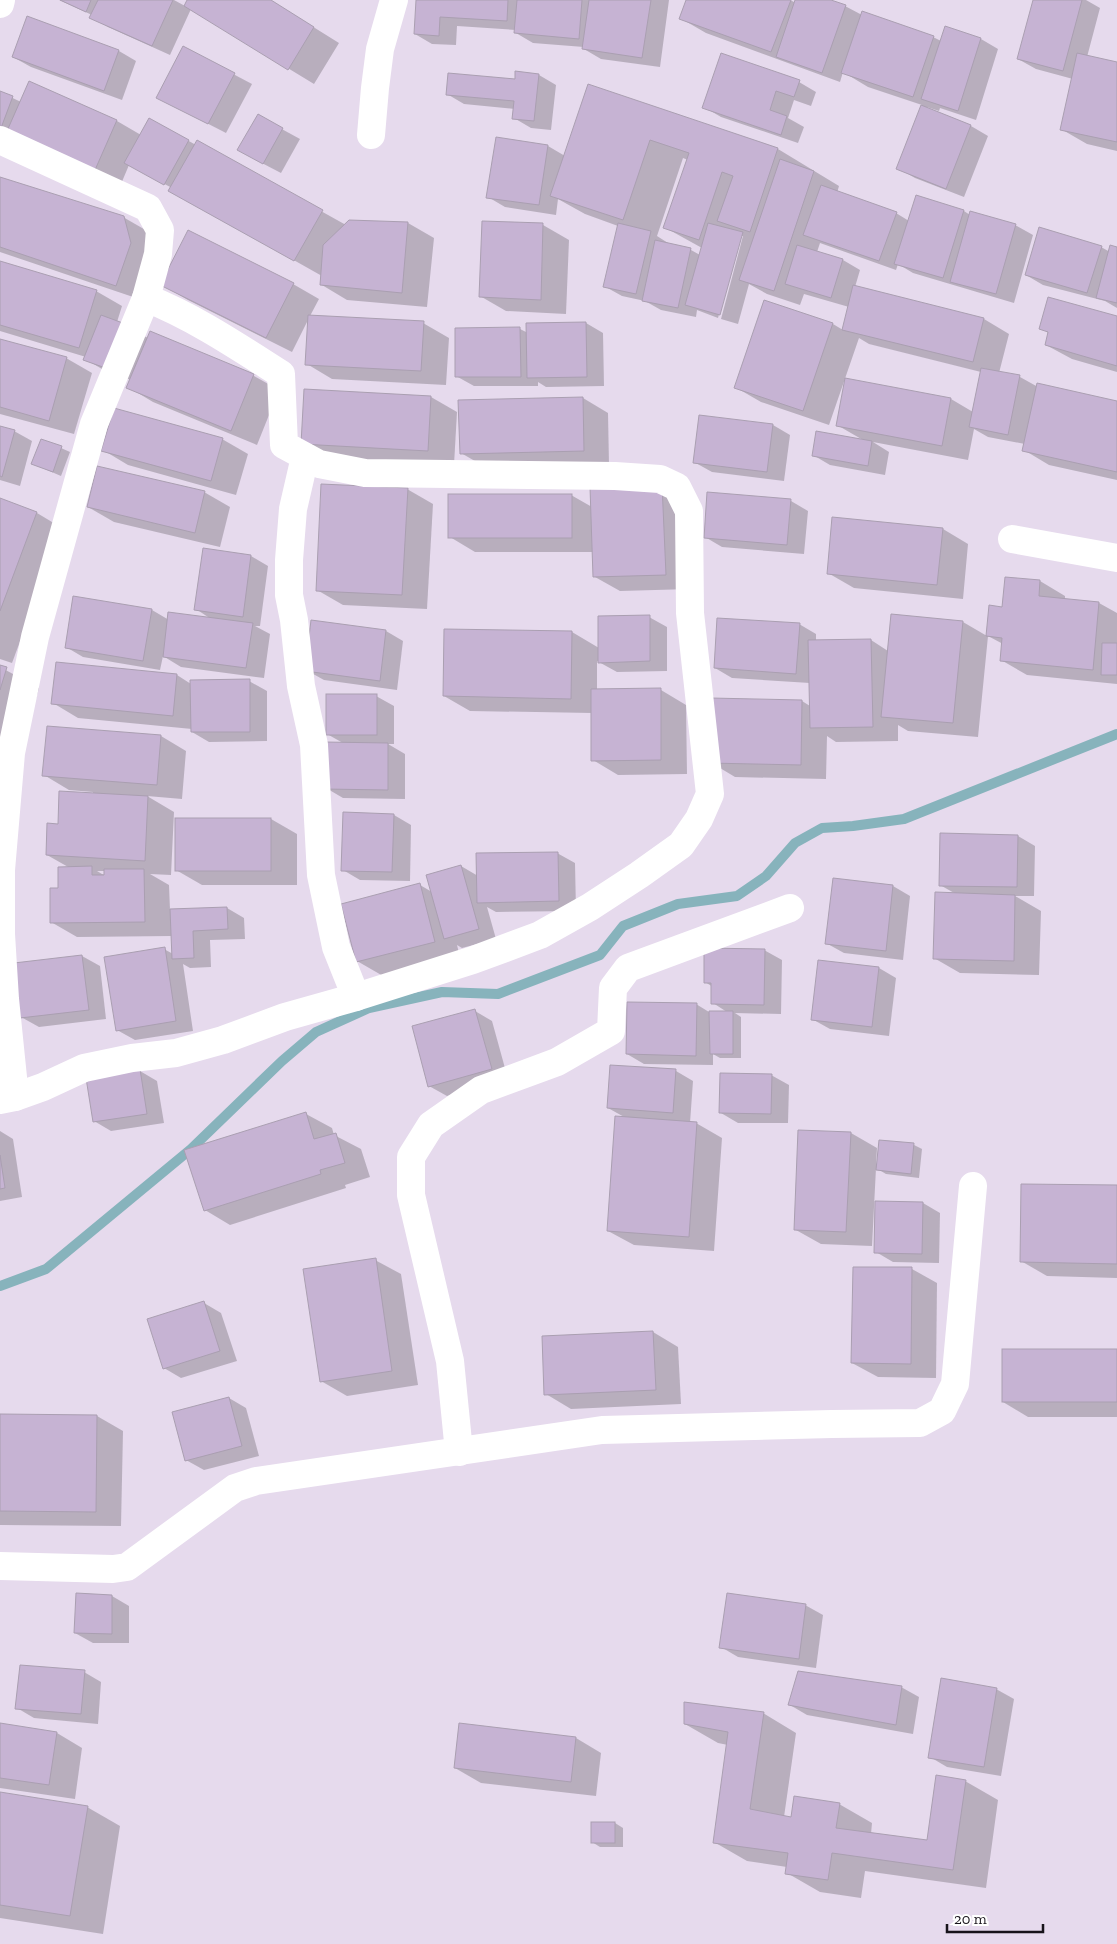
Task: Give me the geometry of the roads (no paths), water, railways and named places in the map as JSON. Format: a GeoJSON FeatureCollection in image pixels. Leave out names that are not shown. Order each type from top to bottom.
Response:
{"type":"FeatureCollection","features":[{"type":"Feature","properties":{"kind":"street"},"geometry":{"type":"LineString","coordinates":[[0,4],[1,0]]}},
{"type":"Feature","properties":{"kind":"street"},"geometry":{"type":"LineString","coordinates":[[371,135],[374,88],[380,49],[394,0]]}},
{"type":"Feature","properties":{"kind":"street"},"geometry":{"type":"LineString","coordinates":[[0,140],[148,208],[160,230],[158,254],[146,298],[94,424],[35,637],[11,753],[1,870],[1,934],[8,1099],[84,1068],[132,1058],[176,1053],[223,1040],[285,1017],[473,960],[540,935],[590,907],[639,876],[681,845],[699,819],[710,794],[690,613],[689,510],[677,487],[660,479],[615,476],[365,474],[319,464],[284,445],[281,374],[175,309],[146,298]]}},
{"type":"Feature","properties":{"kind":"street"},"geometry":{"type":"LineString","coordinates":[[305,457],[293,510],[289,560],[289,595],[294,620],[301,686],[314,745],[321,875],[336,948],[356,997]]}},
{"type":"Feature","properties":{"kind":"street"},"geometry":{"type":"LineString","coordinates":[[1012,539],[1117,558]]}},
{"type":"Feature","properties":{"kind":"street"},"geometry":{"type":"LineString","coordinates":[[459,1452],[450,1361],[411,1195],[411,1157],[432,1125],[481,1090],[557,1062],[611,1031],[613,988],[628,968],[790,908]]}},
{"type":"Feature","properties":{"kind":"street"},"geometry":{"type":"LineString","coordinates":[[0,1566],[113,1569],[127,1567],[235,1488],[256,1481],[602,1430],[920,1423],[942,1411],[955,1384],[973,1186]]}},
{"type":"Feature","properties":{"kind":"waterway"},"geometry":{"type":"LineString","coordinates":[[0,1286],[46,1269],[191,1149],[282,1061],[316,1032],[369,1008],[442,992],[498,994],[600,955],[623,926],[678,904],[737,896],[766,876],[795,843],[822,828],[904,819],[1117,734]]}}]}
